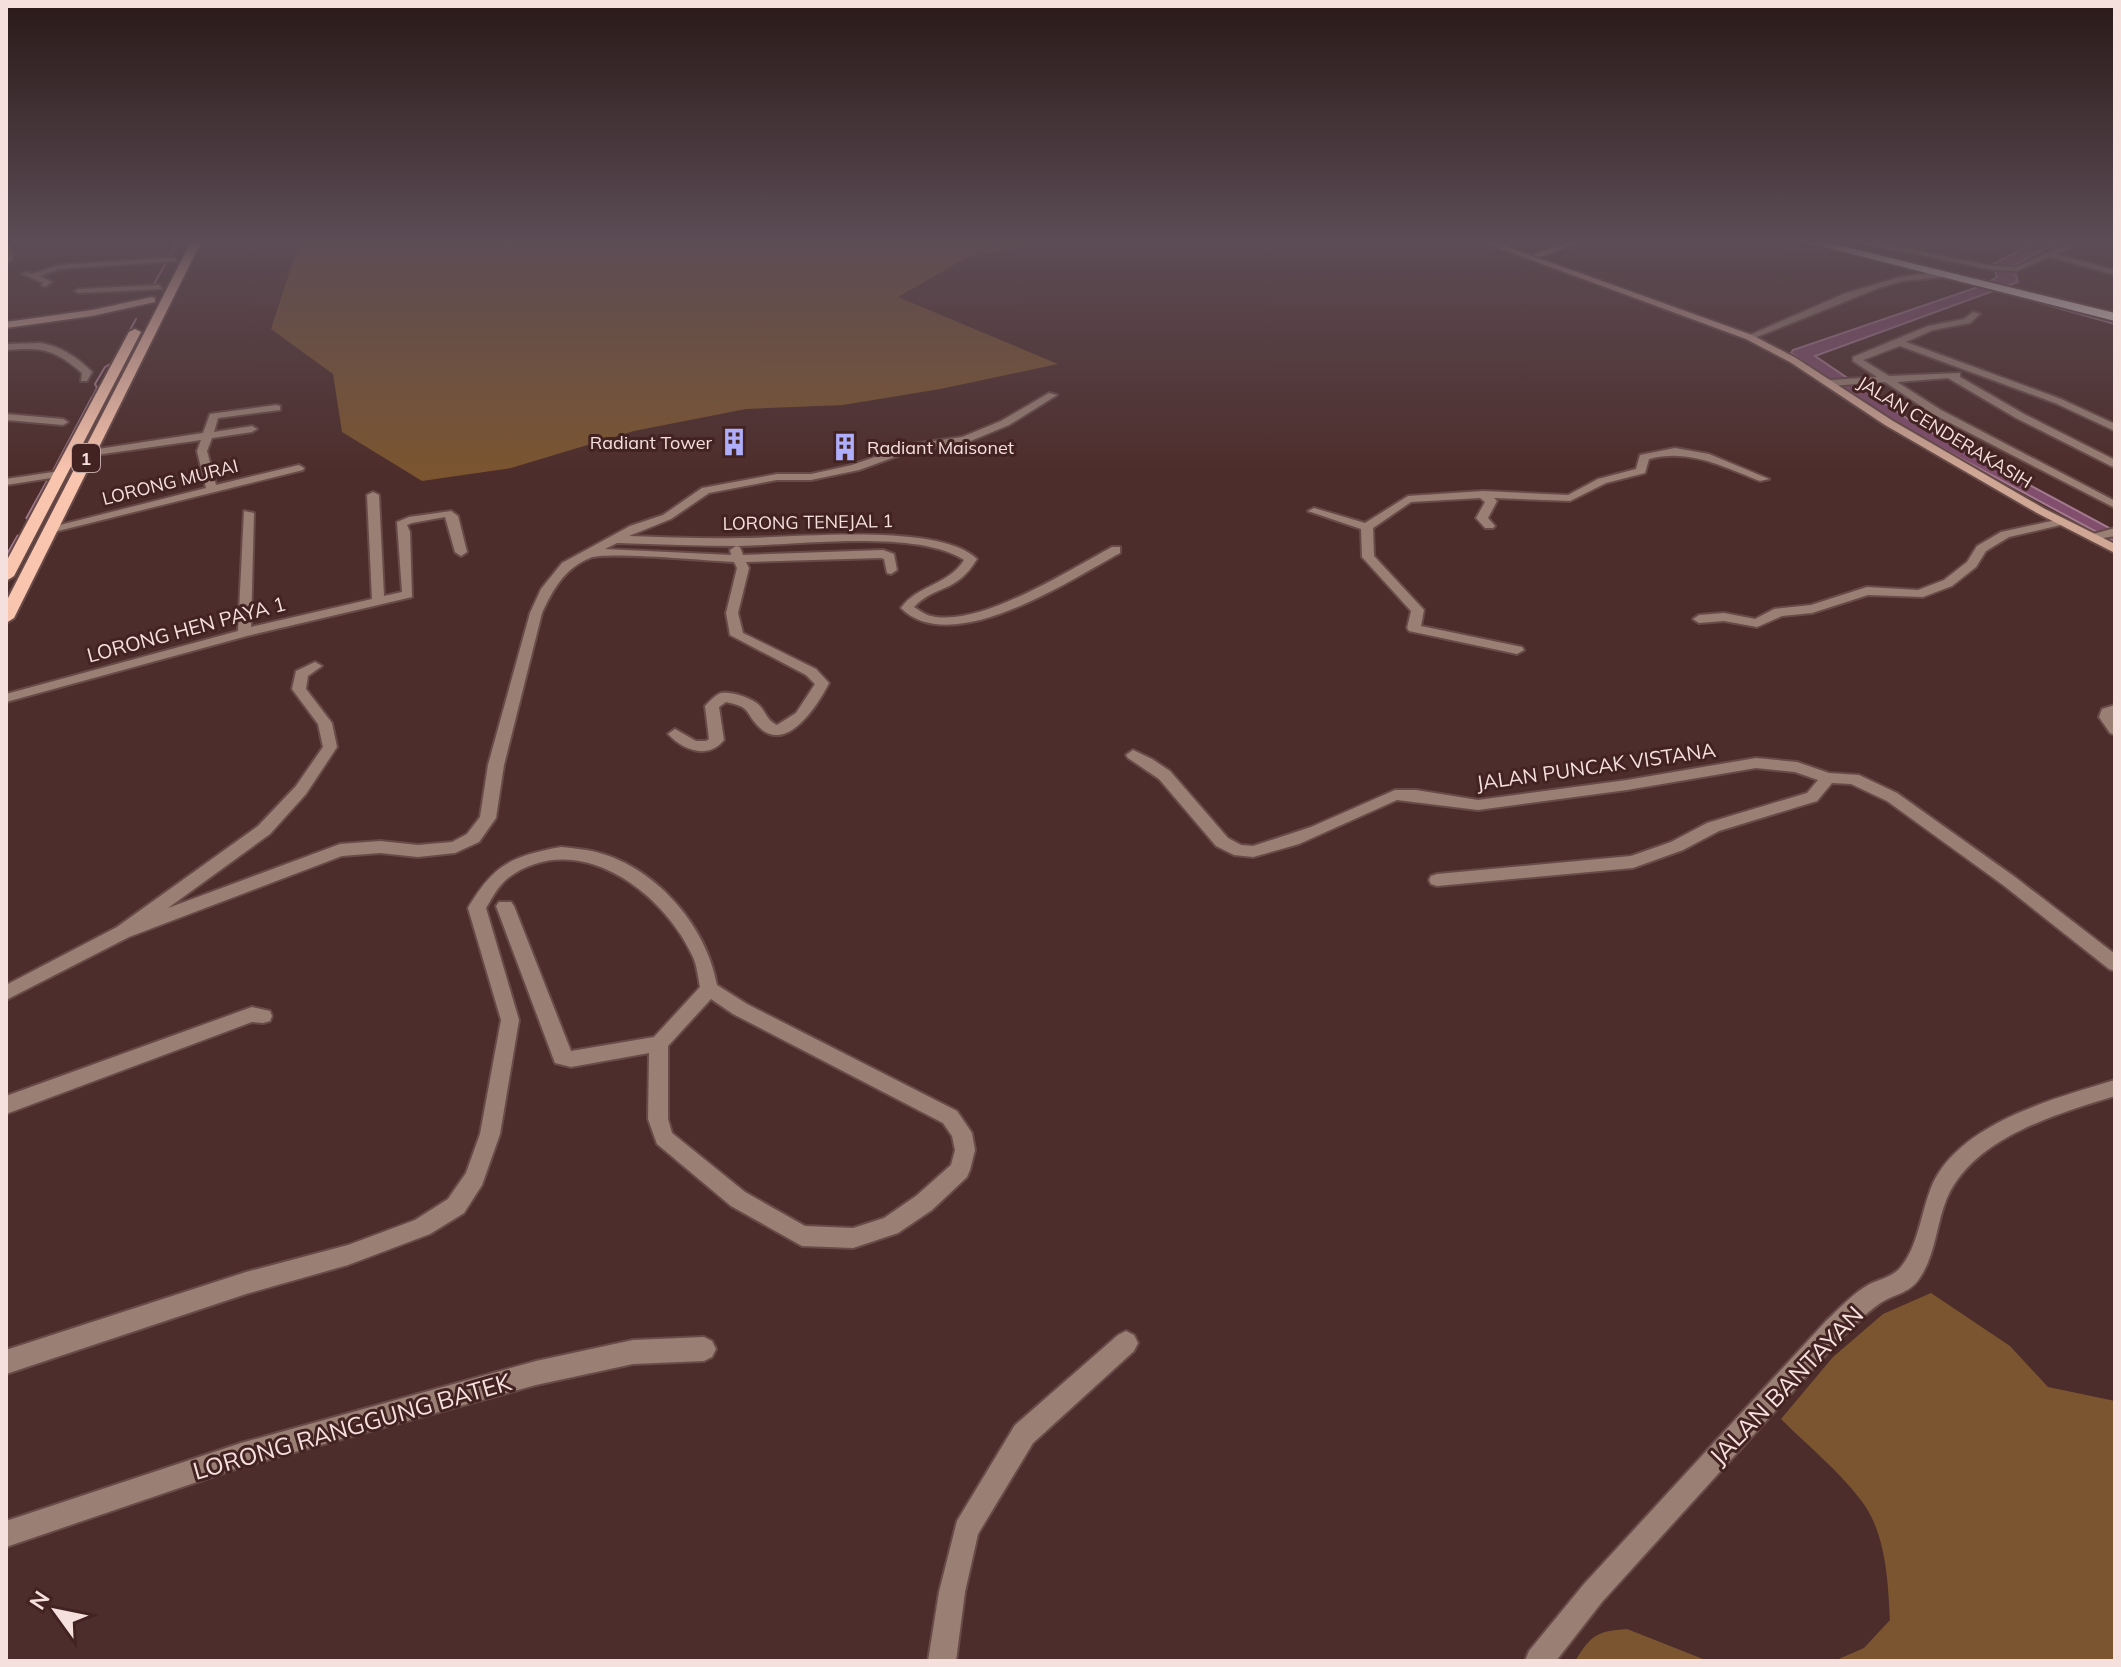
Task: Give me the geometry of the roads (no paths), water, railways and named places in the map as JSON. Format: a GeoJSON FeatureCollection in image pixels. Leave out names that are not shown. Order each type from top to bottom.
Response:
{"type":"FeatureCollection","features":[{"type":"Feature","properties":{"kind":"main road","name":"1"},"geometry":{"type":"LineString","coordinates":[[6,576],[143,318]]}},
{"type":"Feature","properties":{"kind":"main road","name":"1"},"geometry":{"type":"LineString","coordinates":[[6,618],[91,449],[152,318]]}},
{"type":"Feature","properties":{"kind":"main road"},"geometry":{"type":"LineString","coordinates":[[60,473],[82,450],[91,449]]}},
{"type":"Feature","properties":{"kind":"street"},"geometry":{"type":"LineString","coordinates":[[7,325],[58,318]]}},
{"type":"Feature","properties":{"kind":"street","name":"JALAN CENDERAKASIH"},"geometry":{"type":"LineString","coordinates":[[1699,318],[1749,337],[1832,383],[1889,423],[2061,522],[2095,536],[2115,549]]}},
{"type":"Feature","properties":{"kind":"street"},"geometry":{"type":"LineString","coordinates":[[1749,337],[1793,318]]}},
{"type":"Feature","properties":{"kind":"street"},"geometry":{"type":"LineString","coordinates":[[1971,318],[1931,328],[1856,359],[1937,412],[2115,505]]}},
{"type":"Feature","properties":{"kind":"street"},"geometry":{"type":"LineString","coordinates":[[1727,328],[1764,328]]}},
{"type":"Feature","properties":{"kind":"street"},"geometry":{"type":"LineString","coordinates":[[1896,343],[2058,401],[2115,428]]}},
{"type":"Feature","properties":{"kind":"street"},"geometry":{"type":"LineString","coordinates":[[6,347],[49,346],[60,349],[87,372],[84,379]]}},
{"type":"Feature","properties":{"kind":"street"},"geometry":{"type":"LineString","coordinates":[[1832,383],[1982,373]]}},
{"type":"Feature","properties":{"kind":"street"},"geometry":{"type":"LineString","coordinates":[[1949,375],[2020,416],[2115,464]]}},
{"type":"Feature","properties":{"kind":"street"},"geometry":{"type":"LineString","coordinates":[[6,993],[123,932],[340,850],[380,847],[418,851],[455,847],[473,838],[488,818],[496,765],[536,613],[547,589],[566,566],[646,523],[667,517],[706,490],[777,477],[811,477],[855,468],[912,447],[973,438],[1052,395]]}},
{"type":"Feature","properties":{"kind":"street"},"geometry":{"type":"LineString","coordinates":[[2058,401],[2115,416]]}},
{"type":"Feature","properties":{"kind":"street"},"geometry":{"type":"LineString","coordinates":[[212,491],[202,451],[213,418],[217,414],[276,408]]}},
{"type":"Feature","properties":{"kind":"street"},"geometry":{"type":"LineString","coordinates":[[6,417],[63,422]]}},
{"type":"Feature","properties":{"kind":"street"},"geometry":{"type":"LineString","coordinates":[[91,449],[252,429]]}},
{"type":"Feature","properties":{"kind":"street"},"geometry":{"type":"LineString","coordinates":[[1367,527],[1408,499],[1483,494],[1570,498],[1602,481],[1641,471],[1644,457],[1683,450],[1764,479]]}},
{"type":"Feature","properties":{"kind":"street","name":"LORONG MURAI"},"geometry":{"type":"LineString","coordinates":[[50,529],[299,468]]}},
{"type":"Feature","properties":{"kind":"street"},"geometry":{"type":"LineString","coordinates":[[6,482],[60,473]]}},
{"type":"Feature","properties":{"kind":"street"},"geometry":{"type":"LineString","coordinates":[[1483,494],[1491,501],[1482,518],[1489,526]]}},
{"type":"Feature","properties":{"kind":"street"},"geometry":{"type":"LineString","coordinates":[[373,495],[378,601]]}},
{"type":"Feature","properties":{"kind":"street"},"geometry":{"type":"LineString","coordinates":[[1314,511],[1367,527]]}},
{"type":"Feature","properties":{"kind":"street"},"geometry":{"type":"LineString","coordinates":[[244,633],[248,513]]}},
{"type":"Feature","properties":{"kind":"street","name":"LORONG HEN PAYA 1"},"geometry":{"type":"LineString","coordinates":[[6,698],[244,633],[408,594],[403,522],[447,513],[452,516],[461,552]]}},
{"type":"Feature","properties":{"kind":"street"},"geometry":{"type":"LineString","coordinates":[[1699,619],[1724,617],[1757,623],[1779,612],[1812,609],[1867,591],[1919,594],[1948,583],[1972,564],[1981,549],[2005,534],[2061,522]]}},
{"type":"Feature","properties":{"kind":"street"},"geometry":{"type":"LineString","coordinates":[[1367,527],[1368,557],[1418,610],[1414,628],[1517,650]]}},
{"type":"Feature","properties":{"kind":"street"},"geometry":{"type":"LineString","coordinates":[[2095,536],[2115,532]]}},
{"type":"Feature","properties":{"kind":"street","name":"LORONG TENEJAL 1"},"geometry":{"type":"LineString","coordinates":[[615,539],[737,542],[882,538],[958,548],[971,559],[966,570],[946,586],[912,600],[907,608],[926,621],[946,622],[964,622],[1011,603],[1116,550]]}},
{"type":"Feature","properties":{"kind":"street"},"geometry":{"type":"LineString","coordinates":[[675,734],[693,746],[710,746],[717,740],[712,706],[723,697],[746,701],[756,709],[764,725],[771,729],[783,729],[790,726],[814,699],[822,683],[811,672],[737,635],[732,613],[743,568],[738,559],[737,542]]}},
{"type":"Feature","properties":{"kind":"street"},"geometry":{"type":"LineString","coordinates":[[591,552],[738,559],[883,554],[890,557],[891,570]]}},
{"type":"Feature","properties":{"kind":"street"},"geometry":{"type":"LineString","coordinates":[[123,932],[264,830],[301,790],[330,747],[325,723],[299,689],[301,674],[315,666]]}},
{"type":"Feature","properties":{"kind":"street"},"geometry":{"type":"LineString","coordinates":[[2115,709],[2107,712],[2106,717],[2115,730]]}},
{"type":"Feature","properties":{"kind":"street","name":"JALAN PUNCAK VISTANA"},"geometry":{"type":"LineString","coordinates":[[1133,755],[1159,768],[1172,779],[1184,800],[1223,844],[1244,853],[1268,850],[1395,795],[1415,794],[1455,804],[1478,805],[1627,785],[1756,763],[1797,767],[1828,778],[1854,779],[1892,797],[2009,881],[2115,964]]}},
{"type":"Feature","properties":{"kind":"street"},"geometry":{"type":"LineString","coordinates":[[1437,880],[1633,862],[1677,846],[1713,827],[1812,797],[1828,778]]}},
{"type":"Feature","properties":{"kind":"street"},"geometry":{"type":"LineString","coordinates":[[6,1362],[246,1283],[348,1255],[422,1227],[456,1206],[475,1178],[490,1134],[510,1020],[477,908],[500,876],[524,860],[558,852],[586,853],[642,880],[680,920],[703,960],[709,989],[740,1009],[950,1117],[962,1133],[965,1150],[960,1170],[924,1203],[890,1226],[853,1238],[802,1236],[738,1199],[664,1138],[658,1119],[659,1044]]}},
{"type":"Feature","properties":{"kind":"street"},"geometry":{"type":"LineString","coordinates":[[505,906],[562,1057],[571,1059],[659,1044],[709,989]]}},
{"type":"Feature","properties":{"kind":"street"},"geometry":{"type":"LineString","coordinates":[[6,1105],[252,1014],[263,1016]]}},
{"type":"Feature","properties":{"kind":"street","name":"JALAN BANTAYAN"},"geometry":{"type":"LineString","coordinates":[[1539,1661],[1593,1593],[1834,1329],[1875,1294],[1905,1280],[1929,1234],[1935,1201],[1948,1173],[1978,1145],[2062,1105],[2115,1088]]}},
{"type":"Feature","properties":{"kind":"street"},"geometry":{"type":"LineString","coordinates":[[942,1661],[952,1592],[966,1530],[1024,1434],[1126,1343]]}},
{"type":"Feature","properties":{"kind":"street","name":"LORONG RANGGUNG BATEK"},"geometry":{"type":"LineString","coordinates":[[6,1534],[241,1455],[536,1373],[633,1352],[704,1349]]}},
{"type":"Feature","properties":{"kind":"waterway"},"geometry":{"type":"LineString","coordinates":[[2093,318],[2115,324]]}},
{"type":"Feature","properties":{"kind":"waterway"},"geometry":{"type":"LineString","coordinates":[[92,398],[97,388],[95,384],[105,367],[112,363],[136,319]]}},
{"type":"Feature","properties":{"kind":"waterway"},"geometry":{"type":"LineString","coordinates":[[54,470],[92,398]]}},
{"type":"Feature","properties":{"kind":"waterway"},"geometry":{"type":"LineString","coordinates":[[27,518],[47,482]]}},
{"type":"Feature","properties":{"kind":"waterway"},"geometry":{"type":"LineString","coordinates":[[6,557],[18,536]]}},
{"type":"Feature","properties":{"kind":"place","name":"Radiant Tower"},"geometry":{"type":"Point","coordinates":[734,442]}},
{"type":"Feature","properties":{"kind":"place","name":"Radiant Maisonet"},"geometry":{"type":"Point","coordinates":[845,447]}}]}
